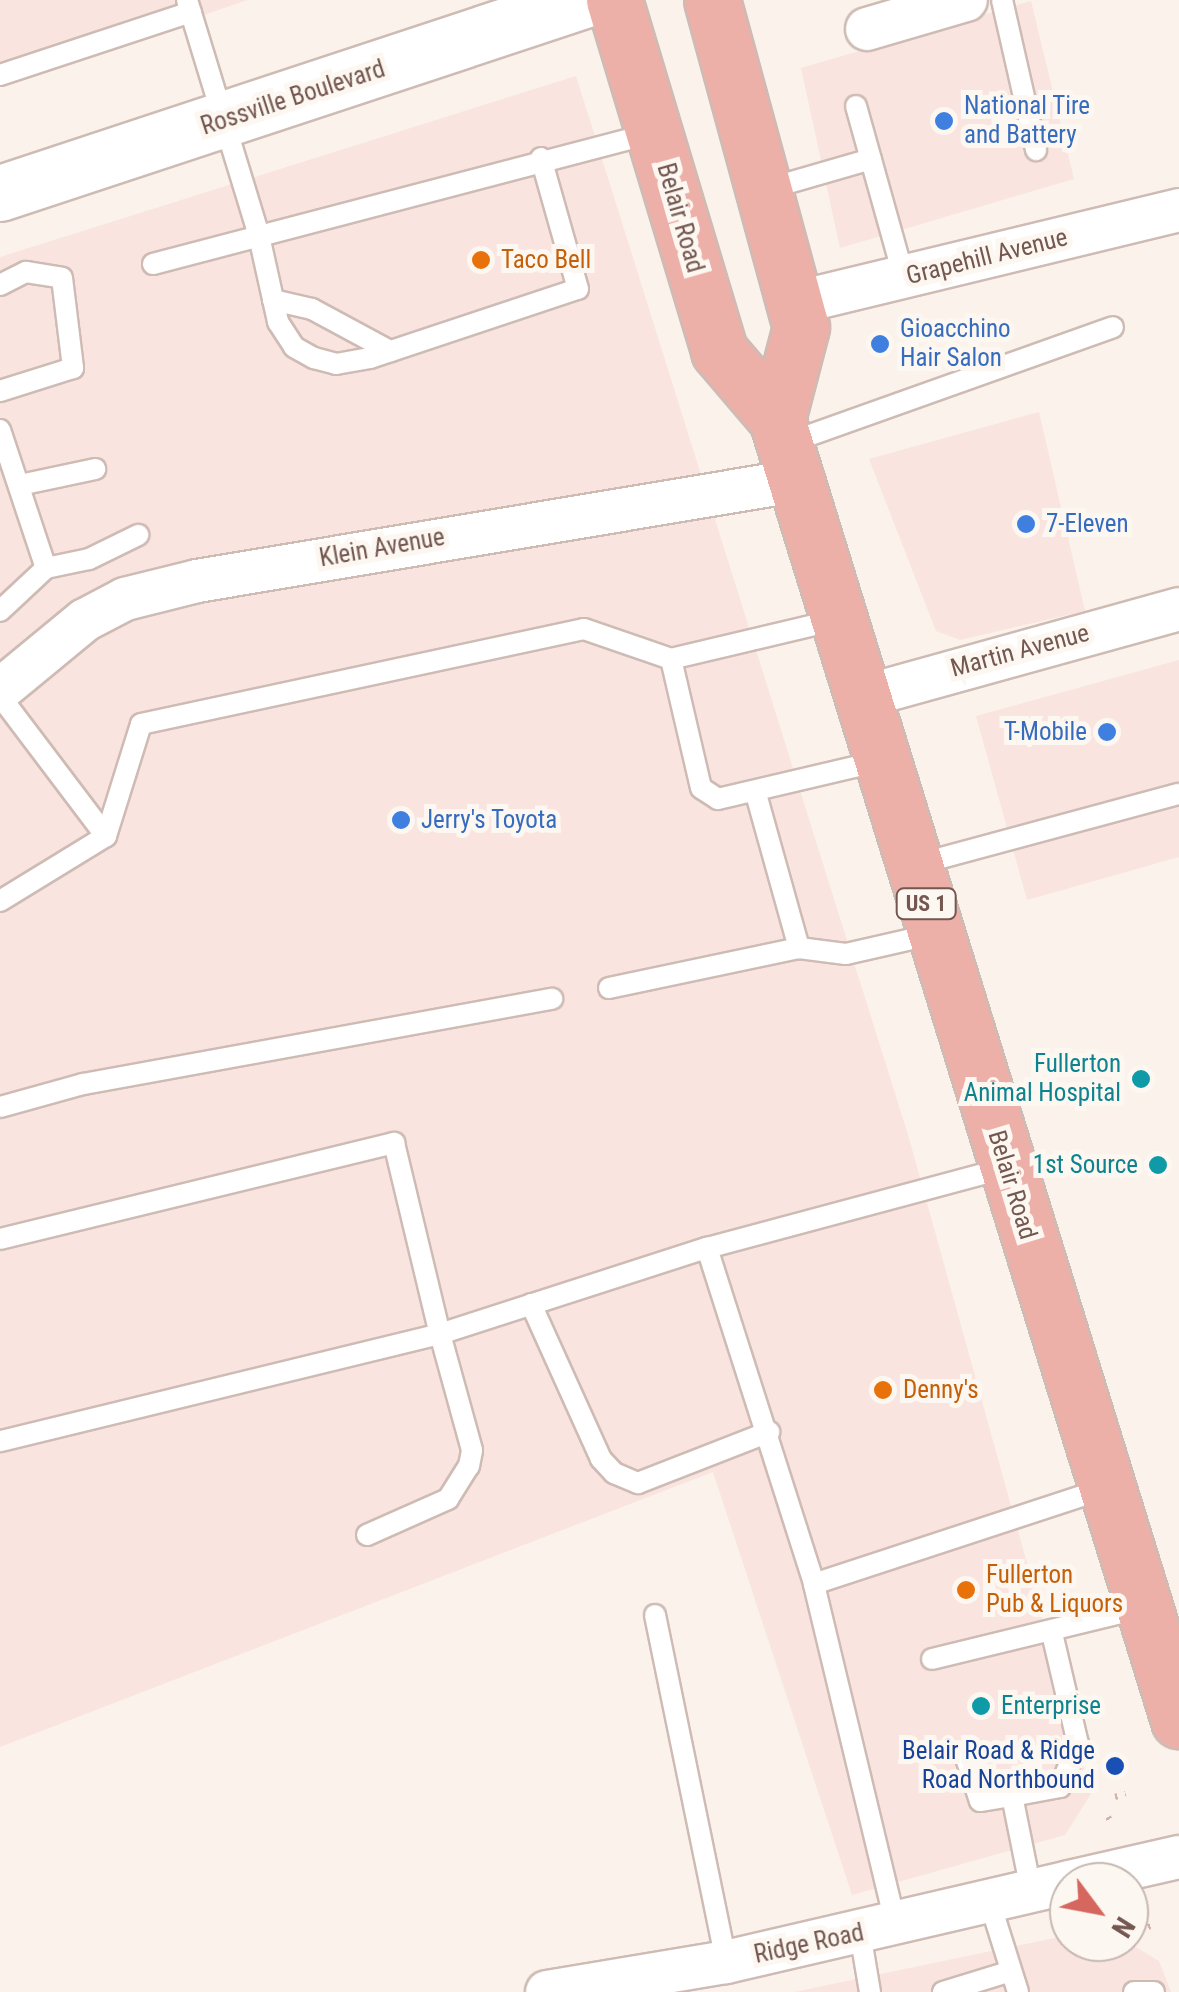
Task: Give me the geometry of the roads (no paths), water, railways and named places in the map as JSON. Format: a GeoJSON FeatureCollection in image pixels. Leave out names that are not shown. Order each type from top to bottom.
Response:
{"type":"FeatureCollection","features":[{"type":"Feature","properties":{"kind":"highway","name":"Belair Road"},"geometry":{"type":"LineString","coordinates":[[614,0],[719,351],[785,448],[1179,1720]]}},
{"type":"Feature","properties":{"kind":"highway"},"geometry":{"type":"LineString","coordinates":[[712,0],[801,326],[785,448]]}},
{"type":"Feature","properties":{"kind":"main road","name":"Rossville Boulevard"},"geometry":{"type":"LineString","coordinates":[[0,192],[584,0]]}},
{"type":"Feature","properties":{"kind":"street"},"geometry":{"type":"LineString","coordinates":[[866,29],[966,0]]}},
{"type":"Feature","properties":{"kind":"street","name":"Grapehill Avenue"},"geometry":{"type":"LineString","coordinates":[[794,303],[1179,210]]}},
{"type":"Feature","properties":{"kind":"street","name":"Klein Avenue"},"geometry":{"type":"LineString","coordinates":[[0,693],[84,620],[125,599],[785,448]]}},
{"type":"Feature","properties":{"kind":"street","name":"Martin Avenue"},"geometry":{"type":"LineString","coordinates":[[862,696],[1179,609]]}},
{"type":"Feature","properties":{"kind":"street","name":"Ridge Road"},"geometry":{"type":"LineString","coordinates":[[1149,1864],[1179,1857]]}},
{"type":"Feature","properties":{"kind":"street","name":"Ridge Road"},"geometry":{"type":"LineString","coordinates":[[546,1992],[726,1962],[1049,1887]]}},
{"type":"Feature","properties":{"kind":"lane"},"geometry":{"type":"LineString","coordinates":[[1002,0],[1036,150]]}},
{"type":"Feature","properties":{"kind":"lane"},"geometry":{"type":"LineString","coordinates":[[0,75],[189,6],[259,236],[273,300],[294,348],[336,364],[390,351],[578,289],[541,158]]}},
{"type":"Feature","properties":{"kind":"lane"},"geometry":{"type":"LineString","coordinates":[[856,106],[904,278]]}},
{"type":"Feature","properties":{"kind":"lane"},"geometry":{"type":"LineString","coordinates":[[153,264],[541,158],[656,132]]}},
{"type":"Feature","properties":{"kind":"lane"},"geometry":{"type":"LineString","coordinates":[[764,190],[871,159]]}},
{"type":"Feature","properties":{"kind":"lane"},"geometry":{"type":"LineString","coordinates":[[0,285],[26,272],[62,278],[72,368],[0,391]]}},
{"type":"Feature","properties":{"kind":"lane"},"geometry":{"type":"LineString","coordinates":[[273,300],[312,309],[390,351]]}},
{"type":"Feature","properties":{"kind":"lane"},"geometry":{"type":"LineString","coordinates":[[785,448],[1113,326]]}},
{"type":"Feature","properties":{"kind":"lane"},"geometry":{"type":"LineString","coordinates":[[0,430],[46,568]]}},
{"type":"Feature","properties":{"kind":"lane"},"geometry":{"type":"LineString","coordinates":[[20,486],[96,469]]}},
{"type":"Feature","properties":{"kind":"lane"},"geometry":{"type":"LineString","coordinates":[[0,611],[46,568],[89,558],[138,535]]}},
{"type":"Feature","properties":{"kind":"lane"},"geometry":{"type":"LineString","coordinates":[[0,901],[106,836],[141,724],[584,628],[671,660],[838,620]]}},
{"type":"Feature","properties":{"kind":"lane"},"geometry":{"type":"LineString","coordinates":[[671,660],[701,788],[718,799],[756,794],[882,761]]}},
{"type":"Feature","properties":{"kind":"lane"},"geometry":{"type":"LineString","coordinates":[[0,693],[106,836]]}},
{"type":"Feature","properties":{"kind":"lane"},"geometry":{"type":"LineString","coordinates":[[756,794],[799,948]]}},
{"type":"Feature","properties":{"kind":"lane"},"geometry":{"type":"LineString","coordinates":[[914,865],[1179,794]]}},
{"type":"Feature","properties":{"kind":"lane"},"geometry":{"type":"LineString","coordinates":[[610,988],[799,948],[846,954],[935,933]]}},
{"type":"Feature","properties":{"kind":"lane"},"geometry":{"type":"LineString","coordinates":[[0,1107],[83,1084],[552,999]]}},
{"type":"Feature","properties":{"kind":"lane"},"geometry":{"type":"LineString","coordinates":[[0,1238],[394,1143],[472,1450],[470,1466],[448,1499],[367,1535]]}},
{"type":"Feature","properties":{"kind":"lane"},"geometry":{"type":"LineString","coordinates":[[0,1440],[440,1334],[707,1248],[1006,1168]]}},
{"type":"Feature","properties":{"kind":"lane"},"geometry":{"type":"LineString","coordinates":[[707,1248],[769,1432],[814,1584],[878,1929],[870,1992]]}},
{"type":"Feature","properties":{"kind":"lane"},"geometry":{"type":"LineString","coordinates":[[531,1304],[601,1459],[614,1474],[638,1484],[769,1432]]}},
{"type":"Feature","properties":{"kind":"lane"},"geometry":{"type":"LineString","coordinates":[[814,1584],[1105,1489]]}},
{"type":"Feature","properties":{"kind":"lane"},"geometry":{"type":"LineString","coordinates":[[932,1660],[1052,1633],[1143,1607]]}},
{"type":"Feature","properties":{"kind":"lane"},"geometry":{"type":"LineString","coordinates":[[655,1616],[726,1962]]}},
{"type":"Feature","properties":{"kind":"lane"},"geometry":{"type":"LineString","coordinates":[[966,1758],[980,1801],[1060,1787],[1078,1744],[1052,1633]]}},
{"type":"Feature","properties":{"kind":"lane"},"geometry":{"type":"LineString","coordinates":[[1012,1796],[1049,1871]]}},
{"type":"Feature","properties":{"kind":"lane"},"geometry":{"type":"LineString","coordinates":[[990,1903],[1008,1972],[1018,1992]]}},
{"type":"Feature","properties":{"kind":"lane"},"geometry":{"type":"LineString","coordinates":[[942,1992],[1008,1972]]}},
{"type":"Feature","properties":{"kind":"lane"},"geometry":{"type":"LineString","coordinates":[[1134,1992],[1154,1992]]}},
{"type":"Feature","properties":{"kind":"place","name":"National Tire and Battery"},"geometry":{"type":"Point","coordinates":[944,121]}},
{"type":"Feature","properties":{"kind":"place","name":"Taco Bell"},"geometry":{"type":"Point","coordinates":[481,260]}},
{"type":"Feature","properties":{"kind":"place","name":"Gioacchino Hair Salon"},"geometry":{"type":"Point","coordinates":[880,344]}},
{"type":"Feature","properties":{"kind":"place","name":"7-Eleven"},"geometry":{"type":"Point","coordinates":[1026,524]}},
{"type":"Feature","properties":{"kind":"place","name":"T-Mobile"},"geometry":{"type":"Point","coordinates":[1107,732]}},
{"type":"Feature","properties":{"kind":"place","name":"Jerry's Toyota"},"geometry":{"type":"Point","coordinates":[401,820]}},
{"type":"Feature","properties":{"kind":"place","name":"Fullerton Animal Hospital"},"geometry":{"type":"Point","coordinates":[1141,1079]}},
{"type":"Feature","properties":{"kind":"place","name":"1st Source"},"geometry":{"type":"Point","coordinates":[1158,1165]}},
{"type":"Feature","properties":{"kind":"place","name":"Denny's"},"geometry":{"type":"Point","coordinates":[883,1390]}},
{"type":"Feature","properties":{"kind":"place","name":"Fullerton Pub & Liquors"},"geometry":{"type":"Point","coordinates":[966,1590]}},
{"type":"Feature","properties":{"kind":"place","name":"Enterprise"},"geometry":{"type":"Point","coordinates":[981,1706]}},
{"type":"Feature","properties":{"kind":"place","name":"Belair Road & Ridge Road Northbound"},"geometry":{"type":"Point","coordinates":[1115,1766]}}]}
